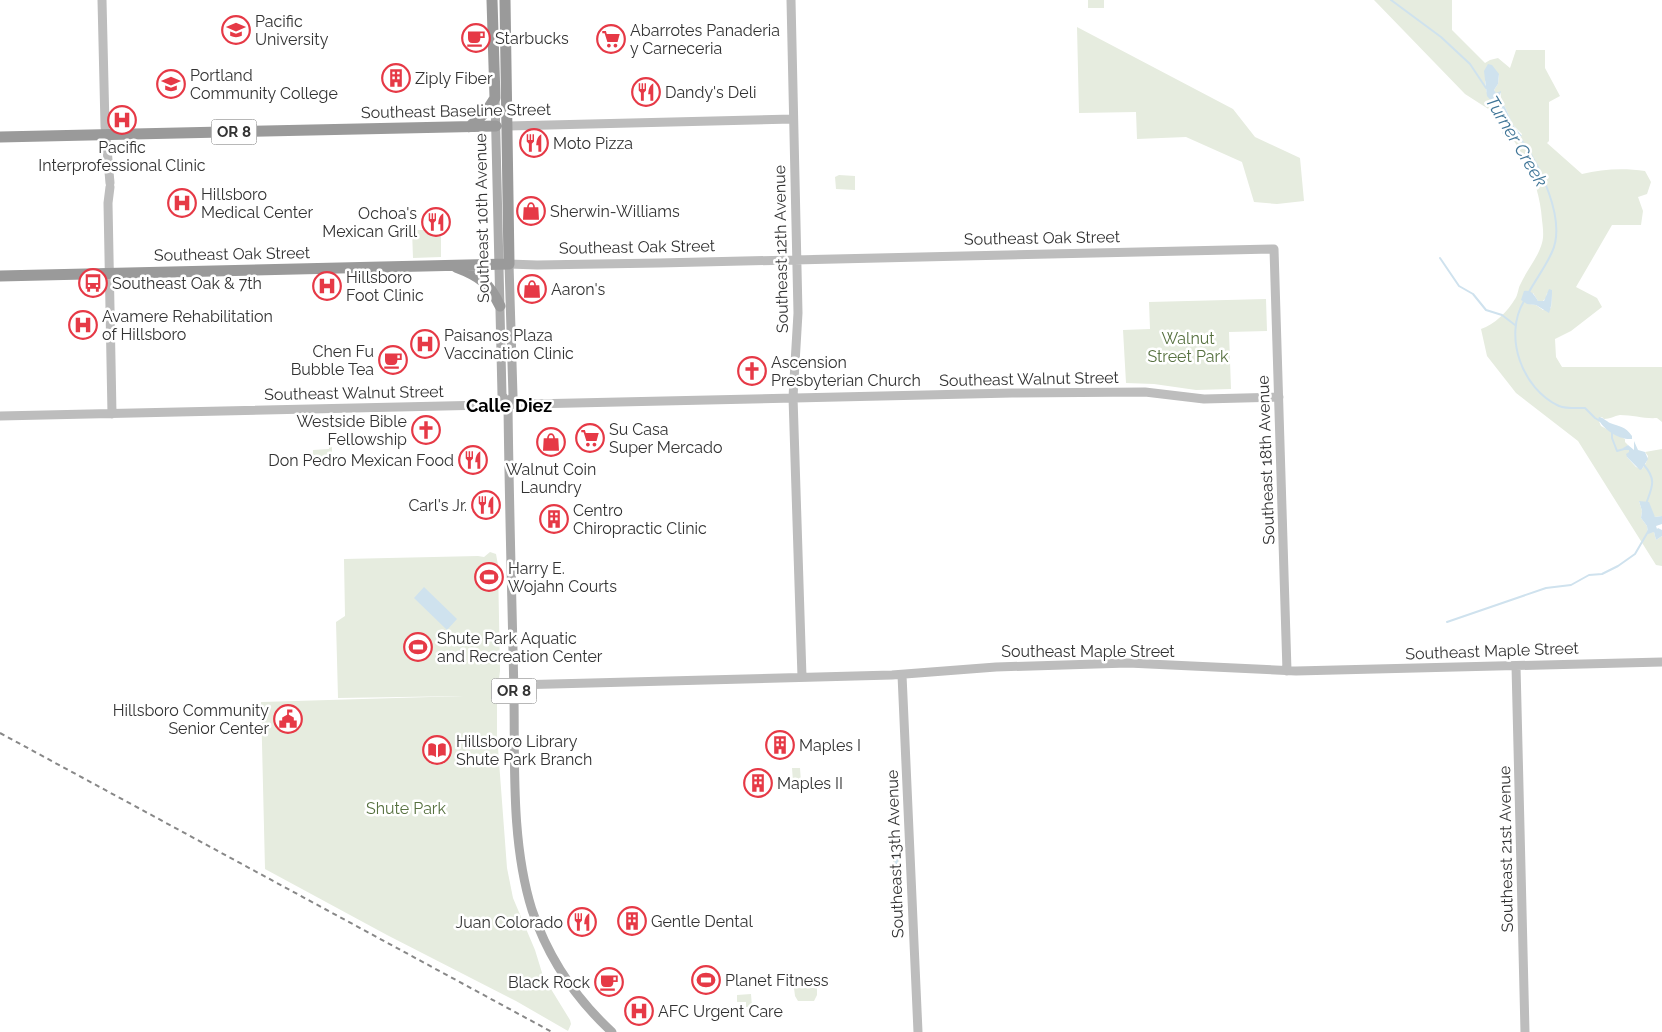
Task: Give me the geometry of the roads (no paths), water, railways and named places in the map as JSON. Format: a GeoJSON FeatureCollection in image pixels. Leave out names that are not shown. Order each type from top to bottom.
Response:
{"type":"FeatureCollection","features":[{"type":"Feature","properties":{"kind":"highway","name":"Southeast 10th Avenue"},"geometry":{"type":"LineString","coordinates":[[492,0],[495,98]]}},
{"type":"Feature","properties":{"kind":"highway","name":"Southeast 10th Avenue"},"geometry":{"type":"LineString","coordinates":[[504,264],[502,126],[505,0]]}},
{"type":"Feature","properties":{"kind":"highway"},"geometry":{"type":"LineString","coordinates":[[469,126],[480,118],[495,98]]}},
{"type":"Feature","properties":{"kind":"highway","name":"Southeast Baseline Street"},"geometry":{"type":"LineString","coordinates":[[0,137],[502,126]]}},
{"type":"Feature","properties":{"kind":"highway","name":"Southeast Oak Street"},"geometry":{"type":"LineString","coordinates":[[0,276],[504,264]]}},
{"type":"Feature","properties":{"kind":"highway"},"geometry":{"type":"LineString","coordinates":[[455,266],[481,279],[493,291],[500,306]]}},
{"type":"Feature","properties":{"kind":"main road","name":"Southeast 10th Avenue"},"geometry":{"type":"LineString","coordinates":[[495,98],[502,126]]}},
{"type":"Feature","properties":{"kind":"main road","name":"Southeast 10th Avenue"},"geometry":{"type":"LineString","coordinates":[[504,264],[500,306],[502,395],[508,404],[518,837],[526,888],[546,946],[557,966],[582,1002],[612,1032]]}},
{"type":"Feature","properties":{"kind":"main road","name":"Southeast 10th Avenue"},"geometry":{"type":"LineString","coordinates":[[504,264],[513,396],[508,404]]}},
{"type":"Feature","properties":{"kind":"street"},"geometry":{"type":"LineString","coordinates":[[102,0],[105,134],[110,185],[108,203],[112,414]]}},
{"type":"Feature","properties":{"kind":"street","name":"Southeast 12th Avenue"},"geometry":{"type":"LineString","coordinates":[[791,0],[798,330],[793,397],[802,677]]}},
{"type":"Feature","properties":{"kind":"street","name":"Southeast Baseline Street"},"geometry":{"type":"LineString","coordinates":[[502,126],[793,119]]}},
{"type":"Feature","properties":{"kind":"street","name":"Southeast Oak Street"},"geometry":{"type":"LineString","coordinates":[[504,264],[565,265],[1274,249]]}},
{"type":"Feature","properties":{"kind":"street","name":"Southeast 18th Avenue"},"geometry":{"type":"LineString","coordinates":[[1274,249],[1287,671]]}},
{"type":"Feature","properties":{"kind":"street","name":"Southeast Walnut Street"},"geometry":{"type":"LineString","coordinates":[[0,416],[793,397],[1131,392],[1159,393],[1204,399],[1279,397]]}},
{"type":"Feature","properties":{"kind":"street","name":"Southeast Maple Street"},"geometry":{"type":"LineString","coordinates":[[514,685],[902,675],[996,667],[1128,664],[1287,671],[1662,662]]}},
{"type":"Feature","properties":{"kind":"street","name":"Southeast 21st Avenue"},"geometry":{"type":"LineString","coordinates":[[1516,666],[1526,1032]]}},
{"type":"Feature","properties":{"kind":"street","name":"Southeast 13th Avenue"},"geometry":{"type":"LineString","coordinates":[[902,675],[918,1032]]}},
{"type":"Feature","properties":{"kind":"water"},"geometry":{"type":"Polygon","coordinates":[[[1488,64],[1492,65],[1499,74],[1498,84],[1494,90],[1496,93],[1501,91],[1499,100],[1505,107],[1513,125],[1522,136],[1505,137],[1502,133],[1504,120],[1499,110],[1487,96],[1484,71],[1488,64]]]}},
{"type":"Feature","properties":{"kind":"water"},"geometry":{"type":"Polygon","coordinates":[[[1549,289],[1552,290],[1549,313],[1536,305],[1527,304],[1521,300],[1524,291],[1529,291],[1538,301],[1544,301],[1549,289]]]}},
{"type":"Feature","properties":{"kind":"water"},"geometry":{"type":"Polygon","coordinates":[[[1599,417],[1625,429],[1632,436],[1632,439],[1622,438],[1612,433],[1601,423],[1598,419],[1599,417]]]}},
{"type":"Feature","properties":{"kind":"water"},"geometry":{"type":"Polygon","coordinates":[[[1634,441],[1638,450],[1645,452],[1648,459],[1640,470],[1627,457],[1626,454],[1629,450],[1624,450],[1623,448],[1628,445],[1634,450],[1634,441]]]}},
{"type":"Feature","properties":{"kind":"water"},"geometry":{"type":"Polygon","coordinates":[[[1639,501],[1649,502],[1655,517],[1662,516],[1662,524],[1656,526],[1657,529],[1662,530],[1662,536],[1656,540],[1654,532],[1648,534],[1647,526],[1641,518],[1642,511],[1639,501]]]}},
{"type":"Feature","properties":{"kind":"water"},"geometry":{"type":"Polygon","coordinates":[[[424,587],[457,619],[447,630],[414,598],[424,587]]]}},
{"type":"Feature","properties":{"kind":"waterway","name":"Turner Creek"},"geometry":{"type":"LineString","coordinates":[[1391,0],[1441,37],[1470,64],[1486,88]]}},
{"type":"Feature","properties":{"kind":"waterway","name":"Turner Creek"},"geometry":{"type":"LineString","coordinates":[[1519,137],[1535,161],[1549,192],[1556,224],[1556,239],[1552,252],[1529,292]]}},
{"type":"Feature","properties":{"kind":"waterway"},"geometry":{"type":"LineString","coordinates":[[1440,258],[1459,286],[1473,294],[1486,310],[1502,315],[1515,325]]}},
{"type":"Feature","properties":{"kind":"waterway","name":"Turner Creek"},"geometry":{"type":"LineString","coordinates":[[1524,301],[1518,315],[1515,330],[1516,345],[1526,375],[1546,398],[1562,407],[1585,408],[1600,421]]}},
{"type":"Feature","properties":{"kind":"waterway","name":"Turner Creek"},"geometry":{"type":"LineString","coordinates":[[1612,432],[1612,438],[1617,451],[1624,449]]}},
{"type":"Feature","properties":{"kind":"waterway","name":"Turner Creek"},"geometry":{"type":"LineString","coordinates":[[1644,465],[1652,479],[1646,504]]}},
{"type":"Feature","properties":{"kind":"waterway"},"geometry":{"type":"LineString","coordinates":[[1447,622],[1546,588],[1571,585],[1589,575],[1602,574],[1635,554],[1649,530]]}},
{"type":"Feature","properties":{"kind":"waterway"},"geometry":{"type":"LineString","coordinates":[[895,870],[896,855],[897,870]]}},
{"type":"Feature","properties":{"kind":"railway"},"geometry":{"type":"LineString","coordinates":[[0,733],[552,1032]]}},
{"type":"Feature","properties":{"kind":"place","name":"Pacific University"},"geometry":{"type":"Point","coordinates":[236,30]}},
{"type":"Feature","properties":{"kind":"place","name":"Starbucks"},"geometry":{"type":"Point","coordinates":[476,38]}},
{"type":"Feature","properties":{"kind":"place","name":"Abarrotes Panaderia y Carneceria"},"geometry":{"type":"Point","coordinates":[611,39]}},
{"type":"Feature","properties":{"kind":"place","name":"Ziply Fiber"},"geometry":{"type":"Point","coordinates":[396,78]}},
{"type":"Feature","properties":{"kind":"place","name":"Portland Community College"},"geometry":{"type":"Point","coordinates":[171,84]}},
{"type":"Feature","properties":{"kind":"place","name":"Dandy's Deli"},"geometry":{"type":"Point","coordinates":[646,92]}},
{"type":"Feature","properties":{"kind":"place","name":"Pacific Interprofessional Clinic"},"geometry":{"type":"Point","coordinates":[122,120]}},
{"type":"Feature","properties":{"kind":"place","name":"Moto Pizza"},"geometry":{"type":"Point","coordinates":[534,143]}},
{"type":"Feature","properties":{"kind":"place","name":"Hillsboro Medical Center"},"geometry":{"type":"Point","coordinates":[182,203]}},
{"type":"Feature","properties":{"kind":"place","name":"Sherwin-Williams"},"geometry":{"type":"Point","coordinates":[531,211]}},
{"type":"Feature","properties":{"kind":"place","name":"Ochoa's Mexican Grill"},"geometry":{"type":"Point","coordinates":[436,222]}},
{"type":"Feature","properties":{"kind":"place","name":"Southeast Oak & 7th"},"geometry":{"type":"Point","coordinates":[93,283]}},
{"type":"Feature","properties":{"kind":"place","name":"Hillsboro Foot Clinic"},"geometry":{"type":"Point","coordinates":[327,286]}},
{"type":"Feature","properties":{"kind":"place","name":"Aaron's"},"geometry":{"type":"Point","coordinates":[532,289]}},
{"type":"Feature","properties":{"kind":"place","name":"Avamere Rehabilitation of Hillsboro"},"geometry":{"type":"Point","coordinates":[83,325]}},
{"type":"Feature","properties":{"kind":"place","name":"Paisanos Plaza Vaccination Clinic"},"geometry":{"type":"Point","coordinates":[425,344]}},
{"type":"Feature","properties":{"kind":"place","name":"Chen Fu Bubble Tea"},"geometry":{"type":"Point","coordinates":[393,360]}},
{"type":"Feature","properties":{"kind":"place","name":"Ascension Presbyterian Church"},"geometry":{"type":"Point","coordinates":[752,371]}},
{"type":"Feature","properties":{"kind":"place","name":"Westside Bible Fellowship"},"geometry":{"type":"Point","coordinates":[426,430]}},
{"type":"Feature","properties":{"kind":"place","name":"Su Casa Super Mercado"},"geometry":{"type":"Point","coordinates":[590,438]}},
{"type":"Feature","properties":{"kind":"place","name":"Walnut Coin Laundry"},"geometry":{"type":"Point","coordinates":[551,442]}},
{"type":"Feature","properties":{"kind":"place","name":"Don Pedro Mexican Food"},"geometry":{"type":"Point","coordinates":[473,460]}},
{"type":"Feature","properties":{"kind":"place","name":"Carl's Jr."},"geometry":{"type":"Point","coordinates":[486,505]}},
{"type":"Feature","properties":{"kind":"place","name":"Centro Chiropractic Clinic"},"geometry":{"type":"Point","coordinates":[554,519]}},
{"type":"Feature","properties":{"kind":"place","name":"Harry E. Wojahn Courts"},"geometry":{"type":"Point","coordinates":[489,577]}},
{"type":"Feature","properties":{"kind":"place","name":"Shute Park Aquatic and Recreation Center"},"geometry":{"type":"Point","coordinates":[418,647]}},
{"type":"Feature","properties":{"kind":"place","name":"Hillsboro Community Senior Center"},"geometry":{"type":"Point","coordinates":[288,719]}},
{"type":"Feature","properties":{"kind":"place","name":"Maples I"},"geometry":{"type":"Point","coordinates":[780,745]}},
{"type":"Feature","properties":{"kind":"place","name":"Hillsboro Library Shute Park Branch"},"geometry":{"type":"Point","coordinates":[437,750]}},
{"type":"Feature","properties":{"kind":"place","name":"Maples II"},"geometry":{"type":"Point","coordinates":[758,783]}},
{"type":"Feature","properties":{"kind":"place","name":"Gentle Dental"},"geometry":{"type":"Point","coordinates":[632,921]}},
{"type":"Feature","properties":{"kind":"place","name":"Juan Colorado"},"geometry":{"type":"Point","coordinates":[582,922]}},
{"type":"Feature","properties":{"kind":"place","name":"Planet Fitness"},"geometry":{"type":"Point","coordinates":[706,980]}},
{"type":"Feature","properties":{"kind":"place","name":"Black Rock"},"geometry":{"type":"Point","coordinates":[609,982]}},
{"type":"Feature","properties":{"kind":"place","name":"AFC Urgent Care"},"geometry":{"type":"Point","coordinates":[639,1011]}},
{"type":"Feature","properties":{"kind":"district","name":"Calle Diez"},"geometry":{"type":"Point","coordinates":[509,405]}},
{"type":"Feature","properties":{"kind":"park label","name":"Walnut Street Park"},"geometry":{"type":"Point","coordinates":[1188,347]}},
{"type":"Feature","properties":{"kind":"park label","name":"Shute Park"},"geometry":{"type":"Point","coordinates":[406,808]}}]}
